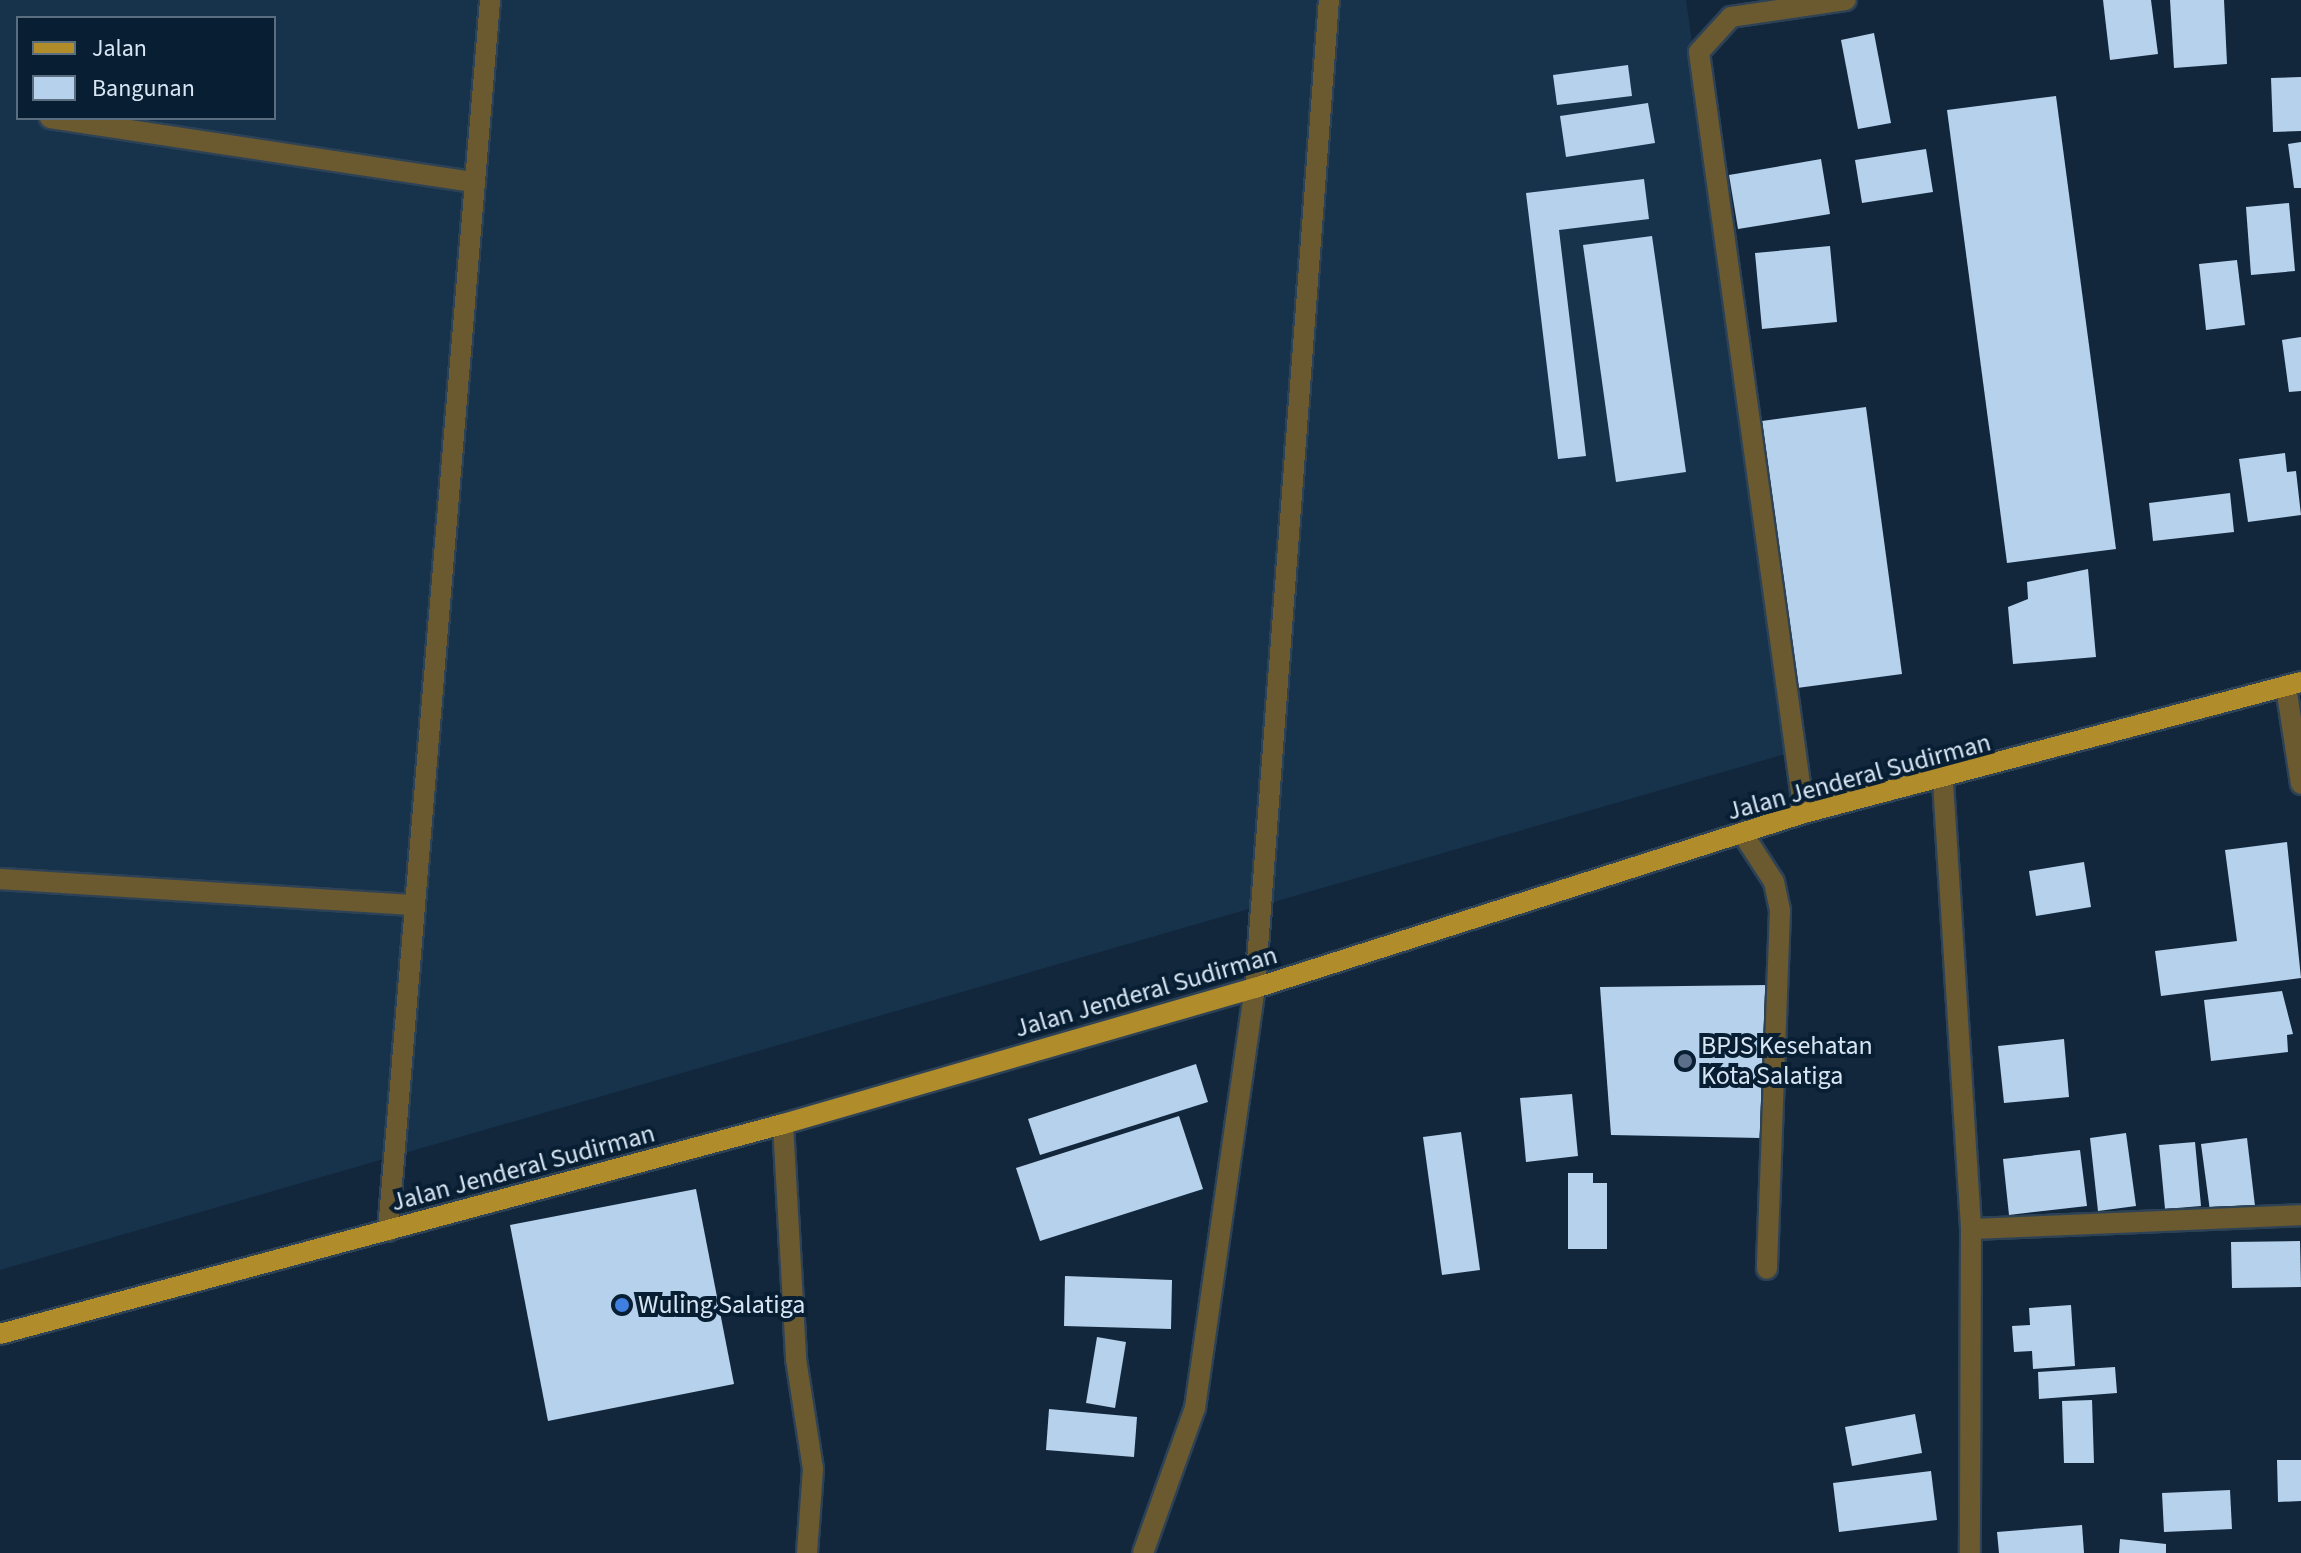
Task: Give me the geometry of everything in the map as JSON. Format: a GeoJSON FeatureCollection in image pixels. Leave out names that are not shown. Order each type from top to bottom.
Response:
{"type":"FeatureCollection","features":[{"type":"Feature","properties":{"kind":"main road","name":"Jalan Jenderal Sudirman"},"geometry":{"type":"LineString","coordinates":[[0,1334],[783,1124],[1255,988],[1804,813],[1943,782],[2294,684]]}},
{"type":"Feature","properties":{"kind":"street"},"geometry":{"type":"LineString","coordinates":[[388,1231],[490,0]]}},
{"type":"Feature","properties":{"kind":"street"},"geometry":{"type":"LineString","coordinates":[[1143,1553],[1195,1408],[1255,988],[1329,0]]}},
{"type":"Feature","properties":{"kind":"street"},"geometry":{"type":"LineString","coordinates":[[1804,813],[1699,52],[1731,17],[1766,6],[1846,0]]}},
{"type":"Feature","properties":{"kind":"street"},"geometry":{"type":"LineString","coordinates":[[63,120],[475,182]]}},
{"type":"Feature","properties":{"kind":"street"},"geometry":{"type":"LineString","coordinates":[[2294,684],[2301,784]]}},
{"type":"Feature","properties":{"kind":"street"},"geometry":{"type":"LineString","coordinates":[[1943,782],[1971,1229],[1970,1553]]}},
{"type":"Feature","properties":{"kind":"street"},"geometry":{"type":"LineString","coordinates":[[1743,834],[1774,882],[1780,911],[1767,1269]]}},
{"type":"Feature","properties":{"kind":"street"},"geometry":{"type":"LineString","coordinates":[[0,879],[414,905]]}},
{"type":"Feature","properties":{"kind":"street"},"geometry":{"type":"LineString","coordinates":[[783,1124],[796,1359],[813,1469],[807,1553]]}},
{"type":"Feature","properties":{"kind":"street"},"geometry":{"type":"LineString","coordinates":[[1971,1229],[2301,1215]]}},
{"type":"Feature","properties":{"kind":"shaded area"},"geometry":{"type":"Polygon","coordinates":[[[0,0],[1686,0],[1792,752],[0,1270],[0,0]]]}},
{"type":"Feature","properties":{"kind":"building"},"geometry":{"type":"Polygon","coordinates":[[[2103,0],[2151,0],[2158,54],[2110,60],[2103,0]]]}},
{"type":"Feature","properties":{"kind":"building"},"geometry":{"type":"Polygon","coordinates":[[[2170,0],[2224,0],[2227,64],[2174,68],[2170,0]]]}},
{"type":"Feature","properties":{"kind":"building"},"geometry":{"type":"Polygon","coordinates":[[[1874,33],[1891,123],[1858,129],[1841,40],[1874,33]]]}},
{"type":"Feature","properties":{"kind":"building"},"geometry":{"type":"Polygon","coordinates":[[[1628,65],[1632,96],[1557,105],[1553,75],[1628,65]]]}},
{"type":"Feature","properties":{"kind":"building"},"geometry":{"type":"Polygon","coordinates":[[[2301,77],[2301,131],[2273,132],[2271,78],[2301,77]]]}},
{"type":"Feature","properties":{"kind":"building"},"geometry":{"type":"Polygon","coordinates":[[[2056,96],[2116,549],[2007,563],[1947,110],[2056,96]]]}},
{"type":"Feature","properties":{"kind":"building"},"geometry":{"type":"Polygon","coordinates":[[[1648,103],[1655,143],[1566,157],[1560,116],[1648,103]]]}},
{"type":"Feature","properties":{"kind":"building"},"geometry":{"type":"Polygon","coordinates":[[[2301,142],[2301,188],[2294,188],[2288,144],[2301,142]]]}},
{"type":"Feature","properties":{"kind":"building"},"geometry":{"type":"Polygon","coordinates":[[[1926,149],[1933,192],[1862,203],[1855,160],[1926,149]]]}},
{"type":"Feature","properties":{"kind":"building"},"geometry":{"type":"Polygon","coordinates":[[[1821,159],[1830,214],[1738,229],[1729,175],[1821,159]]]}},
{"type":"Feature","properties":{"kind":"building"},"geometry":{"type":"Polygon","coordinates":[[[1644,179],[1649,219],[1559,230],[1586,456],[1558,459],[1526,193],[1644,179]]]}},
{"type":"Feature","properties":{"kind":"building"},"geometry":{"type":"Polygon","coordinates":[[[2289,203],[2295,271],[2251,275],[2246,207],[2289,203]]]}},
{"type":"Feature","properties":{"kind":"building"},"geometry":{"type":"Polygon","coordinates":[[[1652,236],[1686,472],[1616,482],[1583,245],[1652,236]]]}},
{"type":"Feature","properties":{"kind":"building"},"geometry":{"type":"Polygon","coordinates":[[[1830,246],[1837,322],[1762,329],[1755,253],[1830,246]]]}},
{"type":"Feature","properties":{"kind":"building"},"geometry":{"type":"Polygon","coordinates":[[[2237,260],[2245,325],[2206,330],[2199,264],[2237,260]]]}},
{"type":"Feature","properties":{"kind":"building"},"geometry":{"type":"Polygon","coordinates":[[[2301,337],[2301,391],[2289,392],[2282,340],[2301,337]]]}},
{"type":"Feature","properties":{"kind":"building"},"geometry":{"type":"Polygon","coordinates":[[[1866,407],[1902,674],[1797,688],[1762,421],[1866,407]]]}},
{"type":"Feature","properties":{"kind":"building"},"geometry":{"type":"Polygon","coordinates":[[[2285,453],[2287,472],[2296,471],[2301,515],[2248,522],[2239,459],[2285,453]]]}},
{"type":"Feature","properties":{"kind":"building"},"geometry":{"type":"Polygon","coordinates":[[[2230,493],[2234,532],[2153,541],[2149,503],[2230,493]]]}},
{"type":"Feature","properties":{"kind":"building"},"geometry":{"type":"Polygon","coordinates":[[[2088,569],[2096,657],[2013,664],[2008,607],[2028,599],[2027,582],[2088,569]]]}},
{"type":"Feature","properties":{"kind":"building"},"geometry":{"type":"Polygon","coordinates":[[[2287,842],[2301,978],[2161,996],[2155,951],[2237,941],[2225,850],[2287,842]]]}},
{"type":"Feature","properties":{"kind":"building"},"geometry":{"type":"Polygon","coordinates":[[[2084,862],[2091,907],[2036,916],[2029,871],[2084,862]]]}},
{"type":"Feature","properties":{"kind":"building","name":"BPJS Kesehatan Kota Salatiga"},"geometry":{"type":"Polygon","coordinates":[[[1768,985],[1760,1138],[1611,1135],[1600,987],[1768,985]]]}},
{"type":"Feature","properties":{"kind":"building"},"geometry":{"type":"Polygon","coordinates":[[[2282,991],[2293,1034],[2287,1035],[2288,1052],[2211,1061],[2204,1000],[2282,991]]]}},
{"type":"Feature","properties":{"kind":"building"},"geometry":{"type":"Polygon","coordinates":[[[2064,1039],[2069,1097],[2004,1103],[1998,1046],[2064,1039]]]}},
{"type":"Feature","properties":{"kind":"building"},"geometry":{"type":"Polygon","coordinates":[[[1196,1064],[1208,1102],[1040,1155],[1028,1119],[1196,1064]]]}},
{"type":"Feature","properties":{"kind":"building"},"geometry":{"type":"Polygon","coordinates":[[[1572,1094],[1578,1156],[1526,1162],[1520,1098],[1572,1094]]]}},
{"type":"Feature","properties":{"kind":"building"},"geometry":{"type":"Polygon","coordinates":[[[1179,1116],[1203,1189],[1040,1241],[1016,1168],[1179,1116]]]}},
{"type":"Feature","properties":{"kind":"building"},"geometry":{"type":"Polygon","coordinates":[[[1461,1132],[1480,1270],[1442,1275],[1423,1137],[1461,1132]]]}},
{"type":"Feature","properties":{"kind":"building"},"geometry":{"type":"Polygon","coordinates":[[[2126,1133],[2136,1206],[2098,1211],[2090,1138],[2126,1133]]]}},
{"type":"Feature","properties":{"kind":"building"},"geometry":{"type":"Polygon","coordinates":[[[2247,1138],[2255,1206],[2210,1211],[2201,1144],[2247,1138]]]}},
{"type":"Feature","properties":{"kind":"building"},"geometry":{"type":"Polygon","coordinates":[[[2195,1142],[2201,1206],[2165,1209],[2159,1145],[2195,1142]]]}},
{"type":"Feature","properties":{"kind":"building"},"geometry":{"type":"Polygon","coordinates":[[[2080,1150],[2087,1206],[2009,1215],[2003,1159],[2080,1150]]]}},
{"type":"Feature","properties":{"kind":"building"},"geometry":{"type":"Polygon","coordinates":[[[1568,1173],[1593,1173],[1593,1183],[1607,1183],[1607,1249],[1568,1249],[1568,1173]]]}},
{"type":"Feature","properties":{"kind":"building","name":"Wuling Salatiga"},"geometry":{"type":"Polygon","coordinates":[[[696,1189],[734,1384],[548,1421],[510,1225],[696,1189]]]}},
{"type":"Feature","properties":{"kind":"building"},"geometry":{"type":"Polygon","coordinates":[[[2300,1241],[2301,1287],[2232,1288],[2231,1242],[2300,1241]]]}},
{"type":"Feature","properties":{"kind":"building"},"geometry":{"type":"Polygon","coordinates":[[[1065,1276],[1172,1280],[1171,1329],[1064,1326],[1065,1276]]]}},
{"type":"Feature","properties":{"kind":"building"},"geometry":{"type":"Polygon","coordinates":[[[2071,1305],[2075,1366],[2033,1369],[2032,1351],[2014,1352],[2012,1326],[2030,1325],[2029,1308],[2071,1305]]]}},
{"type":"Feature","properties":{"kind":"building"},"geometry":{"type":"Polygon","coordinates":[[[1097,1337],[1126,1342],[1115,1408],[1086,1403],[1097,1337]]]}},
{"type":"Feature","properties":{"kind":"building"},"geometry":{"type":"Polygon","coordinates":[[[2115,1367],[2117,1393],[2039,1399],[2038,1372],[2115,1367]]]}},
{"type":"Feature","properties":{"kind":"building"},"geometry":{"type":"Polygon","coordinates":[[[2092,1400],[2094,1463],[2064,1463],[2062,1401],[2092,1400]]]}},
{"type":"Feature","properties":{"kind":"building"},"geometry":{"type":"Polygon","coordinates":[[[1049,1409],[1137,1417],[1134,1457],[1046,1450],[1049,1409]]]}},
{"type":"Feature","properties":{"kind":"building"},"geometry":{"type":"Polygon","coordinates":[[[1915,1414],[1922,1453],[1852,1466],[1845,1427],[1915,1414]]]}},
{"type":"Feature","properties":{"kind":"building"},"geometry":{"type":"Polygon","coordinates":[[[2277,1460],[2301,1460],[2301,1501],[2278,1502],[2277,1460]]]}},
{"type":"Feature","properties":{"kind":"building"},"geometry":{"type":"Polygon","coordinates":[[[1931,1471],[1937,1520],[1839,1532],[1833,1483],[1931,1471]]]}},
{"type":"Feature","properties":{"kind":"building"},"geometry":{"type":"Polygon","coordinates":[[[2230,1490],[2232,1529],[2164,1532],[2162,1493],[2230,1490]]]}},
{"type":"Feature","properties":{"kind":"building"},"geometry":{"type":"Polygon","coordinates":[[[2082,1525],[2084,1553],[1999,1553],[1997,1532],[2082,1525]]]}},
{"type":"Feature","properties":{"kind":"building"},"geometry":{"type":"Polygon","coordinates":[[[2120,1539],[2166,1544],[2166,1553],[2119,1553],[2120,1539]]]}},
{"type":"Feature","properties":{"kind":"place","name":"BPJS Kesehatan Kota Salatiga"},"geometry":{"type":"Point","coordinates":[1685,1061]}},
{"type":"Feature","properties":{"kind":"place","name":"Wuling Salatiga"},"geometry":{"type":"Point","coordinates":[622,1305]}}]}
